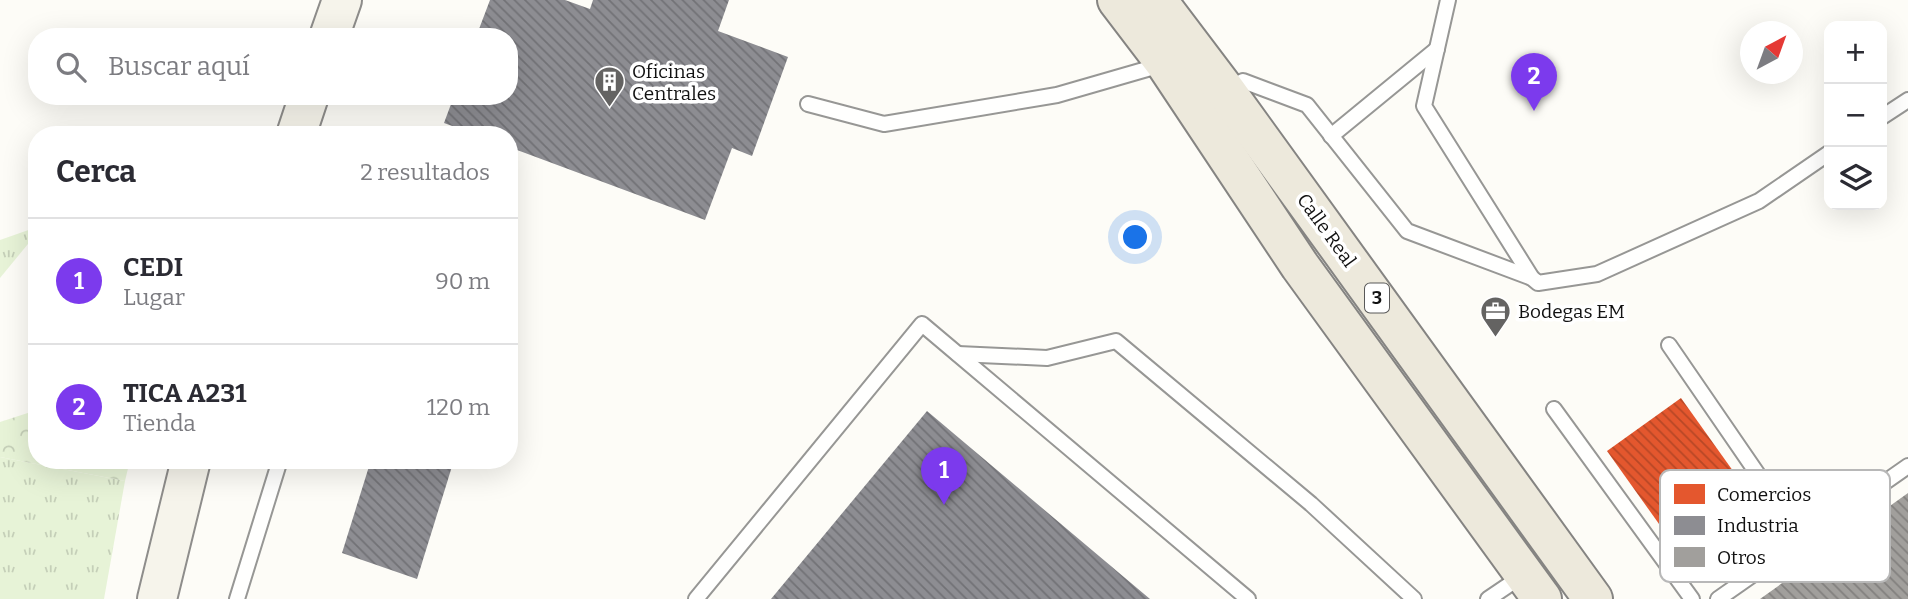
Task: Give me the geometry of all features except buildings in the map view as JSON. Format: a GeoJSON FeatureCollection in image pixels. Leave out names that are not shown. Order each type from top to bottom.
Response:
{"type":"FeatureCollection","features":[{"type":"Feature","properties":{"kind":"main road","name":"3"},"geometry":{"type":"LineString","coordinates":[[1117,0],[1165,63],[1300,266],[1533,587]]}},
{"type":"Feature","properties":{"kind":"main road","name":"Calle Real"},"geometry":{"type":"LineString","coordinates":[[1157,0],[1593,599]]}},
{"type":"Feature","properties":{"kind":"main road"},"geometry":{"type":"LineString","coordinates":[[1505,475],[1533,587],[1544,582],[1569,599]]}},
{"type":"Feature","properties":{"kind":"street"},"geometry":{"type":"LineString","coordinates":[[332,28],[342,0]]}},
{"type":"Feature","properties":{"kind":"street"},"geometry":{"type":"LineString","coordinates":[[299,126],[306,105]]}},
{"type":"Feature","properties":{"kind":"street"},"geometry":{"type":"LineString","coordinates":[[156,599],[189,469]]}},
{"type":"Feature","properties":{"kind":"lane"},"geometry":{"type":"LineString","coordinates":[[1448,0],[1424,107],[1532,278],[1538,283],[1597,274],[1759,201],[1824,156]]}},
{"type":"Feature","properties":{"kind":"lane"},"geometry":{"type":"LineString","coordinates":[[1331,136],[1437,49]]}},
{"type":"Feature","properties":{"kind":"lane"},"geometry":{"type":"LineString","coordinates":[[808,104],[884,124],[1057,95],[1165,63]]}},
{"type":"Feature","properties":{"kind":"lane"},"geometry":{"type":"LineString","coordinates":[[1225,90],[1243,81],[1307,105],[1407,231],[1532,278]]}},
{"type":"Feature","properties":{"kind":"lane"},"geometry":{"type":"LineString","coordinates":[[1887,114],[1908,100]]}},
{"type":"Feature","properties":{"kind":"lane"},"geometry":{"type":"LineString","coordinates":[[696,599],[922,324],[1248,599]]}},
{"type":"Feature","properties":{"kind":"lane"},"geometry":{"type":"LineString","coordinates":[[958,354],[1047,358],[1116,341],[1311,505],[1414,599]]}},
{"type":"Feature","properties":{"kind":"lane"},"geometry":{"type":"LineString","coordinates":[[1669,345],[1755,470]]}},
{"type":"Feature","properties":{"kind":"lane"},"geometry":{"type":"LineString","coordinates":[[1554,409],[1660,555]]}},
{"type":"Feature","properties":{"kind":"lane"},"geometry":{"type":"LineString","coordinates":[[1890,479],[1908,466]]}},
{"type":"Feature","properties":{"kind":"lane"},"geometry":{"type":"LineString","coordinates":[[237,599],[277,469]]}},
{"type":"Feature","properties":{"kind":"lane"},"geometry":{"type":"LineString","coordinates":[[1680,582],[1692,599]]}},
{"type":"Feature","properties":{"kind":"lane"},"geometry":{"type":"LineString","coordinates":[[1718,599],[1742,582]]}},
{"type":"Feature","properties":{"kind":"lane"},"geometry":{"type":"LineString","coordinates":[[1488,599],[1533,587]]}},
{"type":"Feature","properties":{"kind":"green space"},"geometry":{"type":"Polygon","coordinates":[[[28,230],[28,244],[0,278],[0,240],[28,230]]]}},
{"type":"Feature","properties":{"kind":"green space"},"geometry":{"type":"Polygon","coordinates":[[[28,413],[28,462],[0,457],[0,422],[28,413]]]}},
{"type":"Feature","properties":{"kind":"green space"},"geometry":{"type":"Polygon","coordinates":[[[0,457],[28,462],[28,469],[62,469],[125,481],[104,599],[0,599],[0,457]]]}},
{"type":"Feature","properties":{"kind":"green space"},"geometry":{"type":"Polygon","coordinates":[[[62,469],[128,469],[125,481],[62,469]]]}},
{"type":"Feature","properties":{"kind":"place","name":"Oficinas Centrales"},"geometry":{"type":"Point","coordinates":[609,109]}},
{"type":"Feature","properties":{"kind":"place","name":"TICA A231"},"geometry":{"type":"Point","coordinates":[1534,111]}},
{"type":"Feature","properties":{"kind":"place","name":"Bodegas EM"},"geometry":{"type":"Point","coordinates":[1495,338]}},
{"type":"Feature","properties":{"kind":"place","name":"CEDI"},"geometry":{"type":"Point","coordinates":[944,505]}}]}
